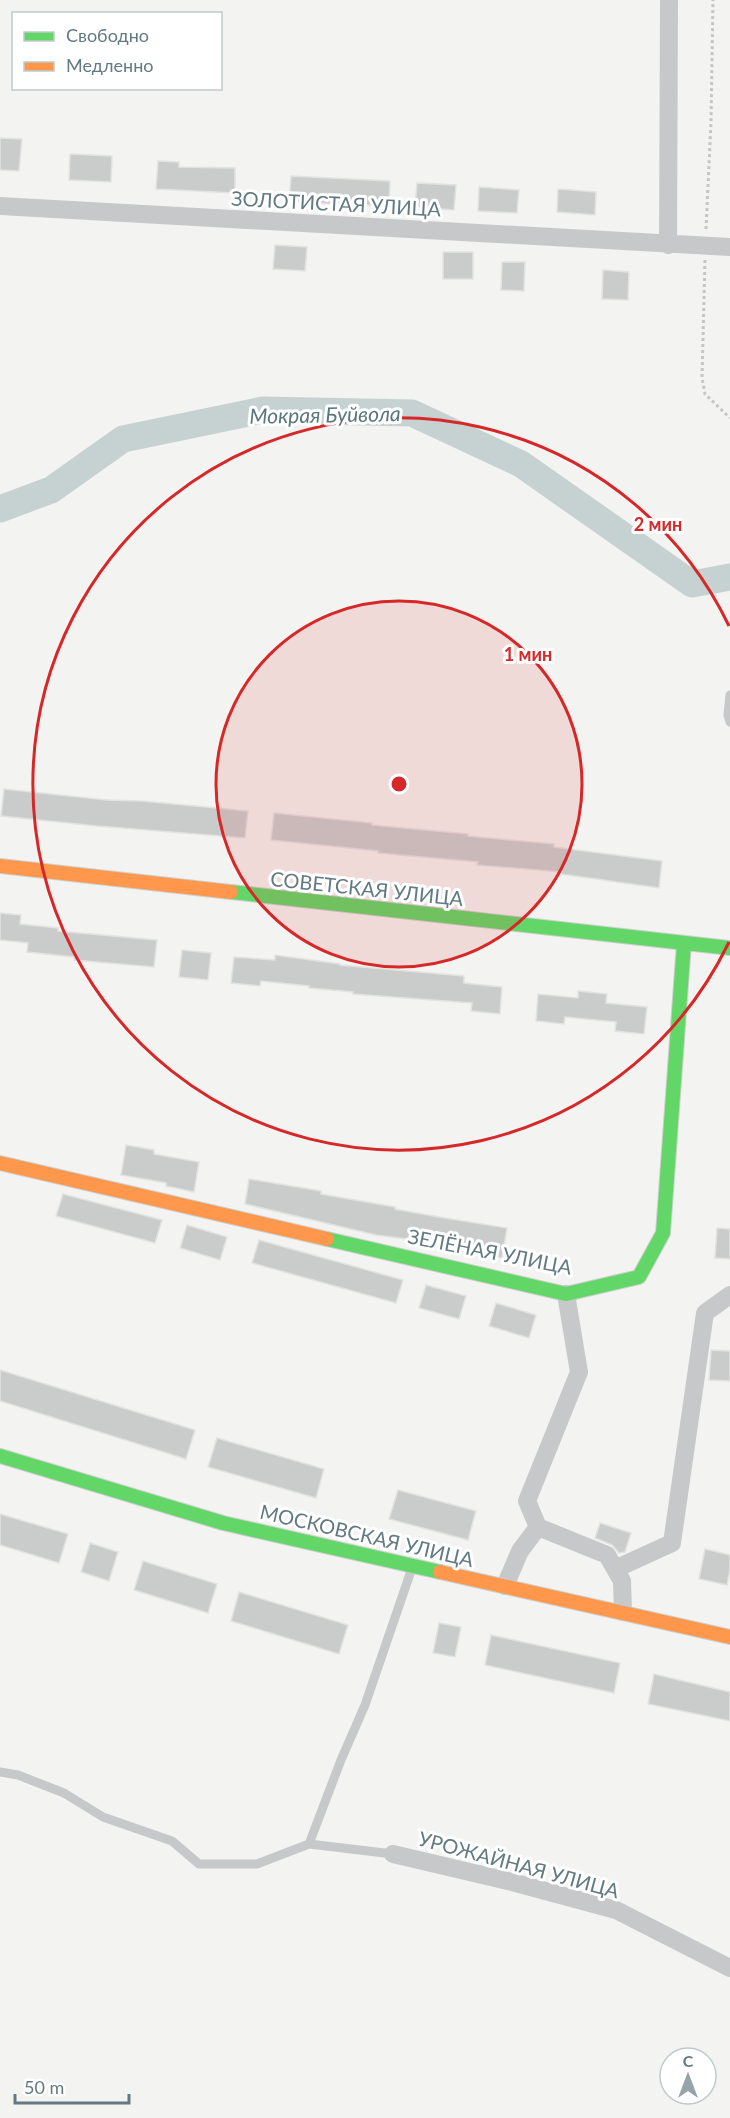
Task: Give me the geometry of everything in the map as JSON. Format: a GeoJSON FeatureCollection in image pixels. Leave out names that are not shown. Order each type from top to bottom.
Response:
{"type":"FeatureCollection","features":[{"type":"Feature","properties":{"kind":"street"},"geometry":{"type":"LineString","coordinates":[[669,0],[669,245]]}},
{"type":"Feature","properties":{"kind":"street","name":"ЗОЛОТИСТАЯ УЛИЦА"},"geometry":{"type":"LineString","coordinates":[[0,206],[730,248]]}},
{"type":"Feature","properties":{"kind":"street","name":"СОВЕТСКАЯ УЛИЦА"},"geometry":{"type":"LineString","coordinates":[[0,866],[730,948]]}},
{"type":"Feature","properties":{"kind":"street","name":"ЗЕЛЁНАЯ УЛИЦА"},"geometry":{"type":"LineString","coordinates":[[0,1163],[566,1294],[639,1277],[663,1233],[684,943]]}},
{"type":"Feature","properties":{"kind":"street"},"geometry":{"type":"LineString","coordinates":[[566,1294],[579,1372],[527,1501],[538,1527],[607,1555],[622,1581],[623,1612]]}},
{"type":"Feature","properties":{"kind":"street"},"geometry":{"type":"LineString","coordinates":[[615,1569],[672,1543],[705,1313],[730,1294]]}},
{"type":"Feature","properties":{"kind":"street","name":"МОСКОВСКАЯ УЛИЦА"},"geometry":{"type":"LineString","coordinates":[[0,1456],[223,1523],[730,1637]]}},
{"type":"Feature","properties":{"kind":"street"},"geometry":{"type":"LineString","coordinates":[[505,1586],[520,1551],[538,1527]]}},
{"type":"Feature","properties":{"kind":"street","name":"УРОЖАЙНАЯ УЛИЦА"},"geometry":{"type":"LineString","coordinates":[[393,1854],[513,1882],[616,1910],[730,1968]]}},
{"type":"Feature","properties":{"kind":"lane"},"geometry":{"type":"LineString","coordinates":[[730,695],[728,715],[730,722]]}},
{"type":"Feature","properties":{"kind":"lane"},"geometry":{"type":"LineString","coordinates":[[309,1844],[365,1705],[413,1565]]}},
{"type":"Feature","properties":{"kind":"lane"},"geometry":{"type":"LineString","coordinates":[[0,1772],[18,1775],[64,1793],[103,1817],[172,1841],[199,1864],[257,1864],[309,1844],[393,1854]]}},
{"type":"Feature","properties":{"kind":"path"},"geometry":{"type":"LineString","coordinates":[[713,0],[702,378],[705,394],[730,418]]}},
{"type":"Feature","properties":{"kind":"building"},"geometry":{"type":"Polygon","coordinates":[[[0,138],[22,139],[19,171],[0,170],[0,138]]]}},
{"type":"Feature","properties":{"kind":"building"},"geometry":{"type":"Polygon","coordinates":[[[70,154],[112,156],[111,182],[69,180],[70,154]]]}},
{"type":"Feature","properties":{"kind":"building"},"geometry":{"type":"Polygon","coordinates":[[[158,161],[179,162],[179,167],[235,168],[235,193],[156,189],[158,161]]]}},
{"type":"Feature","properties":{"kind":"building"},"geometry":{"type":"Polygon","coordinates":[[[291,176],[390,181],[389,206],[289,202],[291,176]]]}},
{"type":"Feature","properties":{"kind":"building"},"geometry":{"type":"Polygon","coordinates":[[[417,183],[456,185],[454,210],[415,207],[417,183]]]}},
{"type":"Feature","properties":{"kind":"building"},"geometry":{"type":"Polygon","coordinates":[[[479,187],[519,190],[517,213],[478,211],[479,187]]]}},
{"type":"Feature","properties":{"kind":"building"},"geometry":{"type":"Polygon","coordinates":[[[558,189],[596,192],[595,215],[557,212],[558,189]]]}},
{"type":"Feature","properties":{"kind":"building"},"geometry":{"type":"Polygon","coordinates":[[[275,245],[307,247],[305,271],[273,269],[275,245]]]}},
{"type":"Feature","properties":{"kind":"building"},"geometry":{"type":"Polygon","coordinates":[[[443,252],[473,252],[473,279],[443,279],[443,252]]]}},
{"type":"Feature","properties":{"kind":"building"},"geometry":{"type":"Polygon","coordinates":[[[502,262],[525,262],[524,291],[501,290],[502,262]]]}},
{"type":"Feature","properties":{"kind":"building"},"geometry":{"type":"Polygon","coordinates":[[[603,270],[629,272],[628,300],[602,299],[603,270]]]}},
{"type":"Feature","properties":{"kind":"building"},"geometry":{"type":"Polygon","coordinates":[[[4,789],[248,811],[245,838],[1,816],[4,789]]]}},
{"type":"Feature","properties":{"kind":"building"},"geometry":{"type":"Polygon","coordinates":[[[274,813],[554,844],[554,847],[662,861],[659,888],[561,874],[561,872],[477,865],[478,862],[271,840],[274,813]]]}},
{"type":"Feature","properties":{"kind":"building"},"geometry":{"type":"Polygon","coordinates":[[[0,913],[21,915],[20,924],[58,928],[58,931],[157,940],[154,967],[74,960],[74,957],[27,952],[28,943],[0,940],[0,913]]]}},
{"type":"Feature","properties":{"kind":"building"},"geometry":{"type":"Polygon","coordinates":[[[182,950],[211,953],[208,980],[179,977],[182,950]]]}},
{"type":"Feature","properties":{"kind":"building"},"geometry":{"type":"Polygon","coordinates":[[[275,955],[340,965],[464,976],[464,983],[502,987],[500,1014],[471,1011],[472,1003],[353,994],[353,992],[261,981],[260,986],[231,983],[234,957],[275,960],[275,955]]]}},
{"type":"Feature","properties":{"kind":"building"},"geometry":{"type":"Polygon","coordinates":[[[578,991],[607,994],[606,1003],[647,1007],[644,1034],[615,1031],[616,1022],[565,1017],[564,1024],[536,1021],[538,994],[578,998],[578,991]]]}},
{"type":"Feature","properties":{"kind":"building"},"geometry":{"type":"Polygon","coordinates":[[[126,1145],[154,1150],[154,1154],[199,1162],[194,1192],[166,1186],[166,1183],[121,1175],[126,1145]]]}},
{"type":"Feature","properties":{"kind":"building"},"geometry":{"type":"Polygon","coordinates":[[[249,1179],[321,1191],[321,1194],[395,1207],[395,1209],[507,1228],[502,1258],[376,1235],[245,1204],[249,1179]]]}},
{"type":"Feature","properties":{"kind":"building"},"geometry":{"type":"Polygon","coordinates":[[[63,1194],[162,1220],[155,1243],[56,1216],[63,1194]]]}},
{"type":"Feature","properties":{"kind":"building"},"geometry":{"type":"Polygon","coordinates":[[[187,1225],[227,1237],[220,1260],[180,1248],[187,1225]]]}},
{"type":"Feature","properties":{"kind":"building"},"geometry":{"type":"Polygon","coordinates":[[[717,1228],[730,1229],[730,1259],[715,1258],[717,1228]]]}},
{"type":"Feature","properties":{"kind":"building"},"geometry":{"type":"Polygon","coordinates":[[[259,1240],[403,1280],[396,1303],[252,1263],[259,1240]]]}},
{"type":"Feature","properties":{"kind":"building"},"geometry":{"type":"Polygon","coordinates":[[[426,1285],[466,1296],[459,1319],[419,1308],[426,1285]]]}},
{"type":"Feature","properties":{"kind":"building"},"geometry":{"type":"Polygon","coordinates":[[[496,1303],[536,1315],[529,1338],[489,1326],[496,1303]]]}},
{"type":"Feature","properties":{"kind":"building"},"geometry":{"type":"Polygon","coordinates":[[[711,1350],[730,1351],[730,1381],[709,1380],[711,1350]]]}},
{"type":"Feature","properties":{"kind":"building"},"geometry":{"type":"Polygon","coordinates":[[[0,1370],[195,1430],[186,1459],[0,1401],[0,1370]]]}},
{"type":"Feature","properties":{"kind":"building"},"geometry":{"type":"Polygon","coordinates":[[[217,1438],[324,1469],[316,1498],[208,1467],[217,1438]]]}},
{"type":"Feature","properties":{"kind":"building"},"geometry":{"type":"Polygon","coordinates":[[[398,1490],[476,1511],[468,1540],[389,1519],[398,1490]]]}},
{"type":"Feature","properties":{"kind":"building"},"geometry":{"type":"Polygon","coordinates":[[[0,1514],[68,1534],[59,1563],[0,1545],[0,1514]]]}},
{"type":"Feature","properties":{"kind":"building"},"geometry":{"type":"Polygon","coordinates":[[[600,1523],[631,1533],[625,1552],[619,1553],[612,1545],[595,1538],[600,1523]]]}},
{"type":"Feature","properties":{"kind":"building"},"geometry":{"type":"Polygon","coordinates":[[[90,1543],[118,1552],[109,1581],[81,1572],[90,1543]]]}},
{"type":"Feature","properties":{"kind":"building"},"geometry":{"type":"Polygon","coordinates":[[[705,1549],[730,1555],[727,1585],[699,1579],[705,1549]]]}},
{"type":"Feature","properties":{"kind":"building"},"geometry":{"type":"Polygon","coordinates":[[[143,1561],[217,1584],[208,1613],[134,1590],[143,1561]]]}},
{"type":"Feature","properties":{"kind":"building"},"geometry":{"type":"Polygon","coordinates":[[[239,1592],[348,1625],[339,1654],[231,1621],[239,1592]]]}},
{"type":"Feature","properties":{"kind":"building"},"geometry":{"type":"Polygon","coordinates":[[[439,1623],[461,1627],[455,1657],[433,1653],[439,1623]]]}},
{"type":"Feature","properties":{"kind":"building"},"geometry":{"type":"Polygon","coordinates":[[[491,1635],[620,1663],[614,1693],[485,1665],[491,1635]]]}},
{"type":"Feature","properties":{"kind":"building"},"geometry":{"type":"Polygon","coordinates":[[[654,1674],[730,1692],[730,1721],[648,1704],[654,1674]]]}},
{"type":"Feature","properties":{"kind":"waterway","name":"Мокрая Буйвола"},"geometry":{"type":"LineString","coordinates":[[0,509],[51,490],[123,439],[263,410],[412,413],[521,464],[692,584],[730,577]]}},
{"type":"Feature","properties":{"kind":"traffic: fast"},"geometry":{"type":"LineString","coordinates":[[231,892],[730,948]]}},
{"type":"Feature","properties":{"kind":"traffic: fast"},"geometry":{"type":"LineString","coordinates":[[327,1239],[566,1294],[639,1277],[663,1233],[684,943]]}},
{"type":"Feature","properties":{"kind":"traffic: fast"},"geometry":{"type":"LineString","coordinates":[[0,1456],[223,1523],[440,1572]]}},
{"type":"Feature","properties":{"kind":"traffic: slow"},"geometry":{"type":"LineString","coordinates":[[0,866],[231,892]]}},
{"type":"Feature","properties":{"kind":"traffic: slow"},"geometry":{"type":"LineString","coordinates":[[0,1163],[327,1239]]}},
{"type":"Feature","properties":{"kind":"traffic: slow"},"geometry":{"type":"LineString","coordinates":[[440,1572],[730,1637]]}}]}
